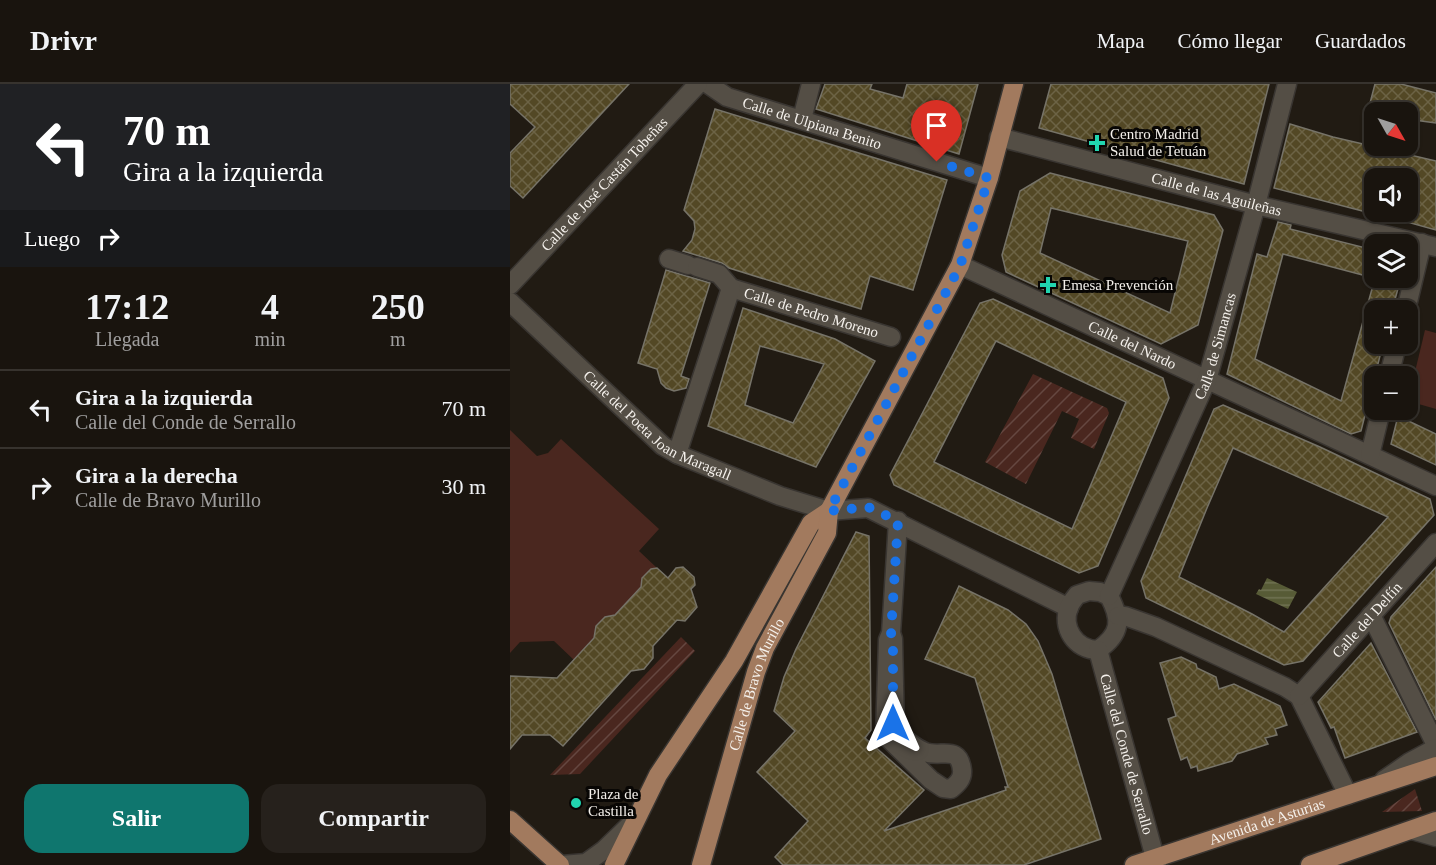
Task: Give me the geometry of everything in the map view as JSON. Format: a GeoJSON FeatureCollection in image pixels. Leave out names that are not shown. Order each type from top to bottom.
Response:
{"type":"FeatureCollection","features":[{"type":"Feature","properties":{"kind":"main road","name":"Calle de Bravo Murillo"},"geometry":{"type":"LineString","coordinates":[[701,865],[756,672],[765,648],[827,533],[829,511],[960,266],[989,178],[1014,84]]}},
{"type":"Feature","properties":{"kind":"main road","name":"Calle de Bravo Murillo"},"geometry":{"type":"LineString","coordinates":[[614,865],[658,775],[734,661],[811,523],[829,511]]}},
{"type":"Feature","properties":{"kind":"main road","name":"Avenida de Asturias"},"geometry":{"type":"LineString","coordinates":[[1134,865],[1156,861],[1436,766]]}},
{"type":"Feature","properties":{"kind":"main road"},"geometry":{"type":"LineString","coordinates":[[510,820],[561,865]]}},
{"type":"Feature","properties":{"kind":"main road"},"geometry":{"type":"LineString","coordinates":[[1310,865],[1436,820]]}},
{"type":"Feature","properties":{"kind":"street","name":"Calle de José Castán Tobeñas"},"geometry":{"type":"LineString","coordinates":[[510,285],[698,84]]}},
{"type":"Feature","properties":{"kind":"street","name":"Calle de Ulpiana Benito"},"geometry":{"type":"LineString","coordinates":[[708,84],[727,97],[989,178]]}},
{"type":"Feature","properties":{"kind":"street"},"geometry":{"type":"LineString","coordinates":[[802,119],[811,84]]}},
{"type":"Feature","properties":{"kind":"street","name":"Calle de Simancas"},"geometry":{"type":"LineString","coordinates":[[1109,596],[1207,380],[1287,84]]}},
{"type":"Feature","properties":{"kind":"street","name":"Calle de las Aguileñas"},"geometry":{"type":"LineString","coordinates":[[999,137],[1256,205],[1429,245]]}},
{"type":"Feature","properties":{"kind":"street"},"geometry":{"type":"LineString","coordinates":[[1410,300],[1429,245]]}},
{"type":"Feature","properties":{"kind":"street","name":"Calle de Pedro Moreno"},"geometry":{"type":"LineString","coordinates":[[669,259],[719,274],[731,288],[891,337]]}},
{"type":"Feature","properties":{"kind":"street","name":"Calle del Nardo"},"geometry":{"type":"LineString","coordinates":[[960,266],[1436,486]]}},
{"type":"Feature","properties":{"kind":"street","name":"Calle de Pedro Moreno"},"geometry":{"type":"LineString","coordinates":[[677,454],[731,288]]}},
{"type":"Feature","properties":{"kind":"street","name":"Calle del Poeta Joan Maragall"},"geometry":{"type":"LineString","coordinates":[[510,302],[663,446],[677,454],[780,496],[829,511]]}},
{"type":"Feature","properties":{"kind":"street"},"geometry":{"type":"LineString","coordinates":[[1370,455],[1379,420]]}},
{"type":"Feature","properties":{"kind":"street"},"geometry":{"type":"LineString","coordinates":[[829,511],[868,507],[1069,608]]}},
{"type":"Feature","properties":{"kind":"street"},"geometry":{"type":"LineString","coordinates":[[891,633],[895,730],[911,746],[928,753],[955,754],[963,774],[959,782],[951,789],[943,788],[931,780],[885,735],[888,640],[891,633],[898,521]]}},
{"type":"Feature","properties":{"kind":"street","name":"Calle del Delfín"},"geometry":{"type":"LineString","coordinates":[[1299,696],[1436,543]]}},
{"type":"Feature","properties":{"kind":"street"},"geometry":{"type":"LineString","coordinates":[[1089,591],[1109,596],[1118,616],[1116,630],[1110,641],[1098,650],[1083,648],[1072,638],[1067,624],[1069,608],[1077,595],[1089,591]]}},
{"type":"Feature","properties":{"kind":"street"},"geometry":{"type":"LineString","coordinates":[[1371,615],[1436,746]]}},
{"type":"Feature","properties":{"kind":"street"},"geometry":{"type":"LineString","coordinates":[[1118,616],[1125,616],[1156,627],[1285,687],[1299,696],[1348,795]]}},
{"type":"Feature","properties":{"kind":"street","name":"Calle del Conde de Serrallo"},"geometry":{"type":"LineString","coordinates":[[1098,650],[1156,861]]}},
{"type":"Feature","properties":{"kind":"street","name":"Avenida de Asturias"},"geometry":{"type":"LineString","coordinates":[[1378,785],[1436,746]]}},
{"type":"Feature","properties":{"kind":"street","name":"Calle de Bravo Murillo"},"geometry":{"type":"LineString","coordinates":[[561,865],[586,863],[604,850],[635,819]]}},
{"type":"Feature","properties":{"kind":"street"},"geometry":{"type":"LineString","coordinates":[[1412,830],[1436,837]]}},
{"type":"Feature","properties":{"kind":"shaded area"},"geometry":{"type":"Polygon","coordinates":[[[1425,330],[1436,333],[1436,409],[1418,404],[1416,366],[1425,330]]]}},
{"type":"Feature","properties":{"kind":"shaded area"},"geometry":{"type":"Polygon","coordinates":[[[1033,374],[1107,408],[1109,413],[1094,449],[1071,438],[1079,419],[1062,411],[1026,484],[985,462],[1033,374]]]}},
{"type":"Feature","properties":{"kind":"shaded area"},"geometry":{"type":"Polygon","coordinates":[[[510,430],[537,456],[548,453],[561,439],[659,529],[639,551],[657,568],[651,569],[642,578],[641,587],[615,615],[605,617],[597,626],[594,638],[574,660],[554,641],[520,642],[510,653],[510,430]]]}},
{"type":"Feature","properties":{"kind":"shaded area"},"geometry":{"type":"Polygon","coordinates":[[[1267,578],[1297,592],[1288,609],[1256,594],[1259,589],[1261,590],[1267,578]]]}},
{"type":"Feature","properties":{"kind":"shaded area"},"geometry":{"type":"Polygon","coordinates":[[[681,637],[695,651],[580,774],[550,775],[681,637]]]}},
{"type":"Feature","properties":{"kind":"shaded area"},"geometry":{"type":"Polygon","coordinates":[[[1415,789],[1422,811],[1382,812],[1415,789]]]}},
{"type":"Feature","properties":{"kind":"building"},"geometry":{"type":"Polygon","coordinates":[[[510,84],[629,84],[523,198],[510,186],[510,153],[535,127],[510,104],[510,84]]]}},
{"type":"Feature","properties":{"kind":"building"},"geometry":{"type":"Polygon","coordinates":[[[825,84],[872,84],[870,89],[903,98],[907,84],[978,84],[959,154],[816,109],[825,84]]]}},
{"type":"Feature","properties":{"kind":"building"},"geometry":{"type":"Polygon","coordinates":[[[1051,84],[1269,84],[1244,184],[1039,128],[1051,84]]]}},
{"type":"Feature","properties":{"kind":"building"},"geometry":{"type":"Polygon","coordinates":[[[1375,84],[1401,84],[1436,93],[1436,123],[1418,121],[1418,102],[1370,102],[1375,84]]]}},
{"type":"Feature","properties":{"kind":"building"},"geometry":{"type":"Polygon","coordinates":[[[715,109],[947,180],[913,290],[870,276],[861,309],[729,268],[722,263],[683,251],[692,240],[695,229],[694,221],[684,210],[715,109]]]}},
{"type":"Feature","properties":{"kind":"building"},"geometry":{"type":"Polygon","coordinates":[[[1290,124],[1364,144],[1364,156],[1415,156],[1436,161],[1436,230],[1407,222],[1418,222],[1418,168],[1364,168],[1364,211],[1274,188],[1290,124]]]}},
{"type":"Feature","properties":{"kind":"building"},"geometry":{"type":"Polygon","coordinates":[[[1050,173],[1214,215],[1223,230],[1198,325],[1161,344],[1006,272],[1002,255],[1020,191],[1050,173]],[[1051,208],[1040,253],[1170,313],[1188,241],[1051,208]]]}},
{"type":"Feature","properties":{"kind":"building"},"geometry":{"type":"Polygon","coordinates":[[[1278,222],[1291,225],[1290,229],[1364,248],[1364,275],[1283,254],[1255,359],[1341,401],[1364,318],[1364,354],[1380,354],[1377,366],[1364,366],[1364,419],[1361,431],[1351,434],[1227,374],[1257,254],[1267,257],[1278,222]]]}},
{"type":"Feature","properties":{"kind":"building"},"geometry":{"type":"Polygon","coordinates":[[[666,270],[710,283],[681,376],[689,379],[686,388],[674,391],[661,383],[657,369],[638,363],[666,270]]]}},
{"type":"Feature","properties":{"kind":"building"},"geometry":{"type":"Polygon","coordinates":[[[1372,288],[1398,288],[1395,300],[1369,300],[1372,288]]]}},
{"type":"Feature","properties":{"kind":"building"},"geometry":{"type":"Polygon","coordinates":[[[993,299],[1163,378],[1169,398],[1098,566],[1079,573],[894,485],[890,475],[980,303],[993,299]],[[996,341],[934,462],[1072,529],[1126,402],[996,341]]]}},
{"type":"Feature","properties":{"kind":"building"},"geometry":{"type":"Polygon","coordinates":[[[743,308],[835,339],[875,361],[816,467],[708,426],[743,308]],[[760,346],[745,405],[793,423],[824,364],[760,346]]]}},
{"type":"Feature","properties":{"kind":"building"},"geometry":{"type":"Polygon","coordinates":[[[1223,405],[1320,447],[1430,499],[1434,515],[1303,661],[1284,665],[1146,598],[1141,581],[1214,409],[1223,405]],[[1233,448],[1179,577],[1284,632],[1388,517],[1233,448]]]}},
{"type":"Feature","properties":{"kind":"building"},"geometry":{"type":"Polygon","coordinates":[[[1397,420],[1406,420],[1436,434],[1436,465],[1391,444],[1397,420]]]}},
{"type":"Feature","properties":{"kind":"building"},"geometry":{"type":"Polygon","coordinates":[[[856,532],[869,536],[871,730],[865,738],[924,790],[884,831],[1006,790],[1005,787],[1008,787],[975,678],[925,659],[959,586],[1008,610],[1026,624],[1038,641],[1052,674],[1101,839],[1024,865],[783,865],[775,857],[808,821],[757,772],[795,731],[774,711],[784,677],[856,532]]]}},
{"type":"Feature","properties":{"kind":"building"},"geometry":{"type":"Polygon","coordinates":[[[683,567],[694,577],[695,585],[691,589],[697,607],[685,621],[677,620],[653,646],[653,658],[644,669],[631,671],[563,746],[550,735],[522,735],[510,749],[510,676],[557,678],[594,638],[596,626],[605,617],[615,615],[641,587],[642,578],[651,569],[657,568],[668,578],[676,568],[683,567]]]}},
{"type":"Feature","properties":{"kind":"building"},"geometry":{"type":"Polygon","coordinates":[[[1436,567],[1436,720],[1389,623],[1391,617],[1436,567]]]}},
{"type":"Feature","properties":{"kind":"building"},"geometry":{"type":"Polygon","coordinates":[[[1371,643],[1417,732],[1345,758],[1334,727],[1331,728],[1318,702],[1371,643]]]}},
{"type":"Feature","properties":{"kind":"building"},"geometry":{"type":"Polygon","coordinates":[[[1181,657],[1216,677],[1219,689],[1234,684],[1280,706],[1287,725],[1275,729],[1277,735],[1265,738],[1268,744],[1237,754],[1232,761],[1198,771],[1197,766],[1191,768],[1187,757],[1181,760],[1168,719],[1176,716],[1160,663],[1181,657]]]}},
{"type":"Feature","properties":{"kind":"place","name":"Centro Madrid Salud de Tetuán"},"geometry":{"type":"Point","coordinates":[1097,143]}},
{"type":"Feature","properties":{"kind":"place","name":"Emesa Prevención"},"geometry":{"type":"Point","coordinates":[1048,285]}},
{"type":"Feature","properties":{"kind":"place","name":"Plaza de Castilla"},"geometry":{"type":"Point","coordinates":[576,803]}},
{"type":"Feature","properties":{"kind":"route"},"geometry":{"type":"LineString","coordinates":[[893,723],[893,639],[891,633],[898,521],[868,507],[829,511],[960,266],[989,178],[937,162]]}}]}
